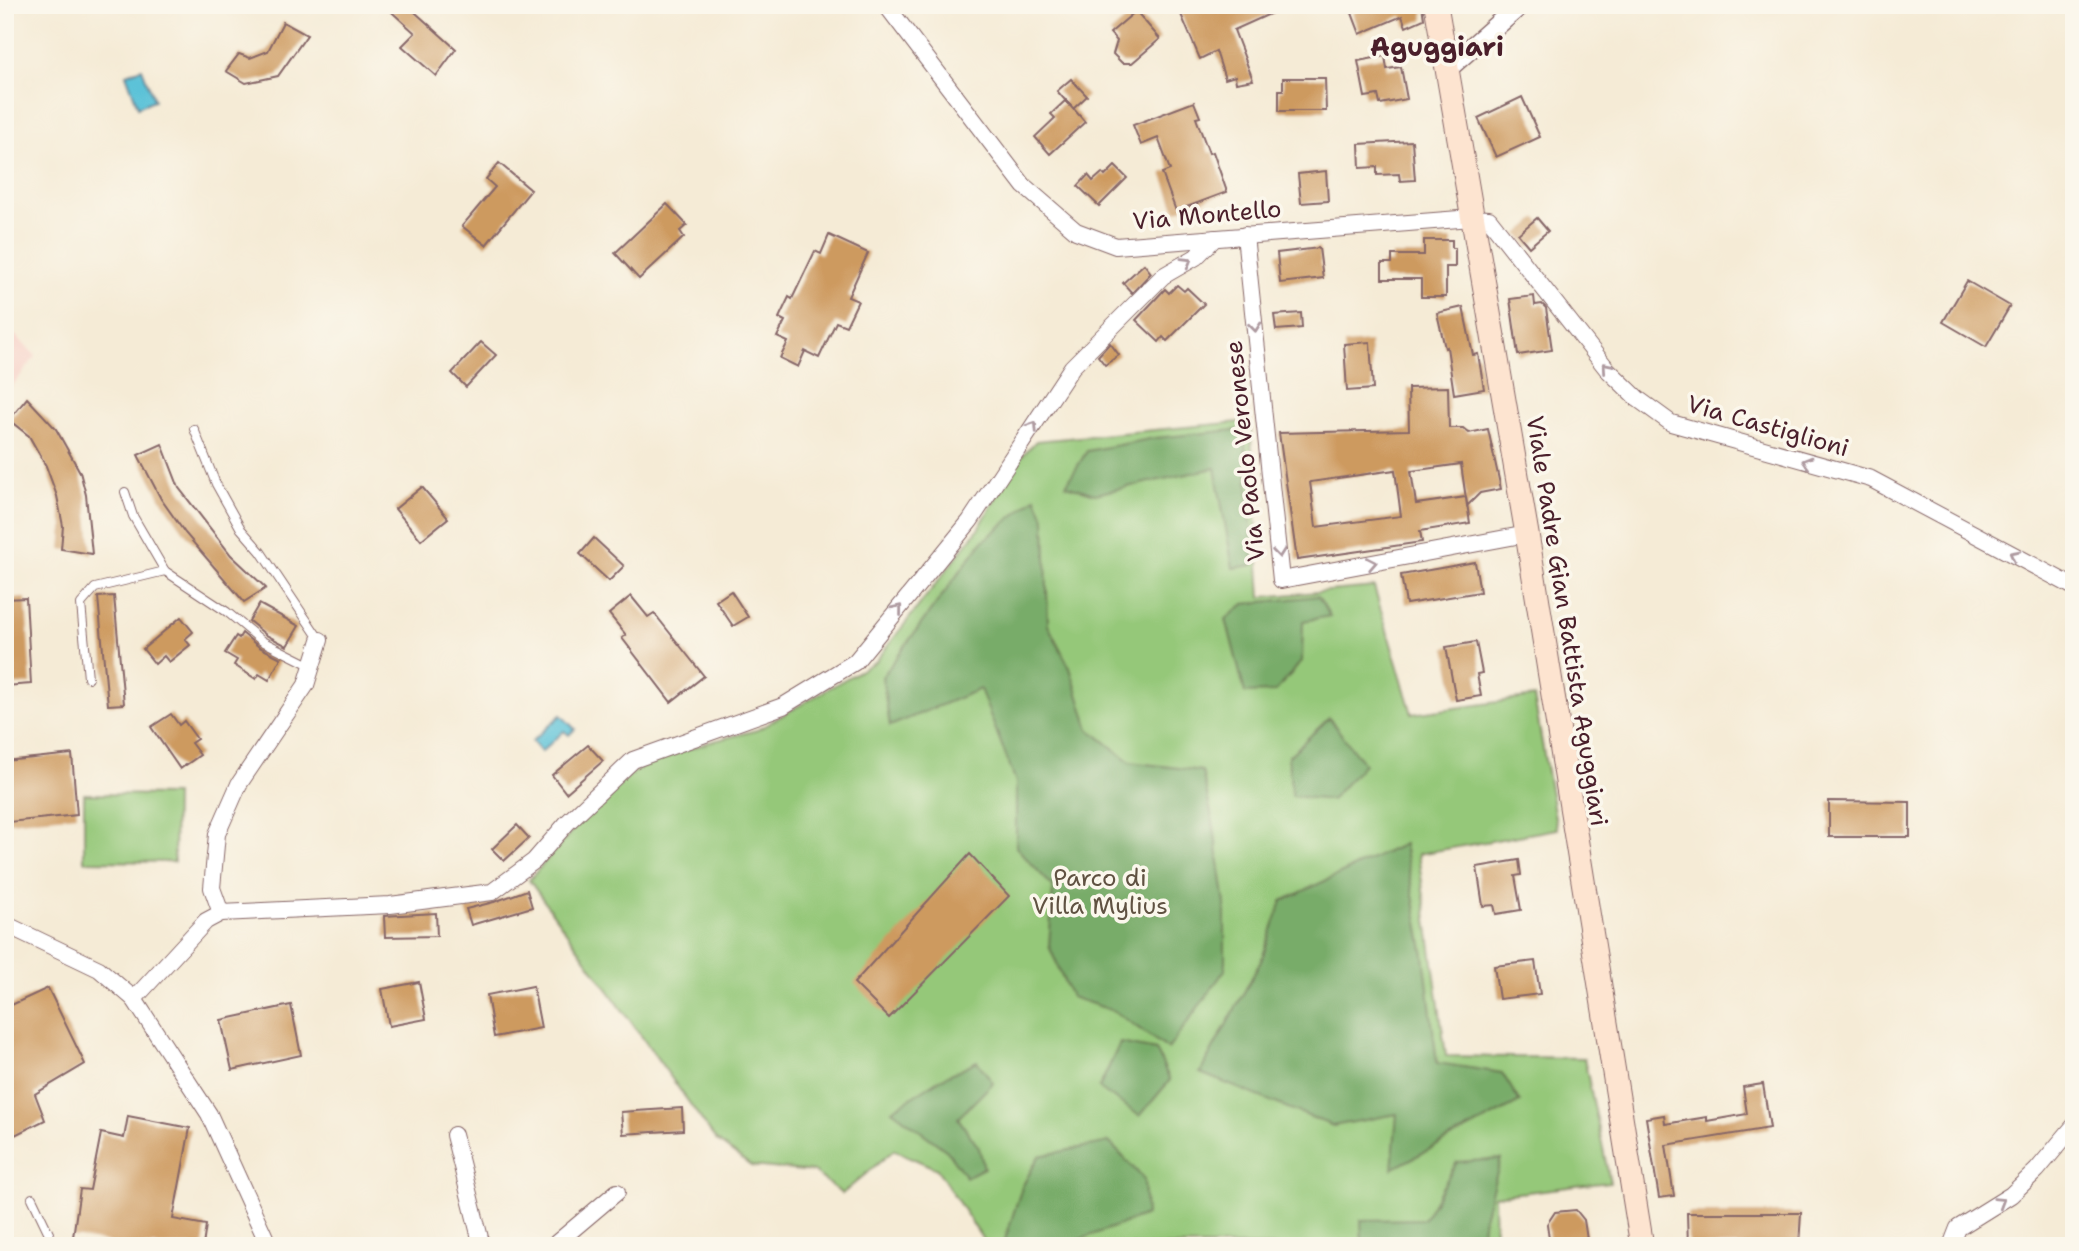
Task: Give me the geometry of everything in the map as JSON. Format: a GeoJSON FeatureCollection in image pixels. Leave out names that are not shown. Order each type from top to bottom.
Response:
{"type":"FeatureCollection","features":[{"type":"Feature","properties":{"kind":"main road","name":"Viale Padre Gian Battista Aguggiari"},"geometry":{"type":"LineString","coordinates":[[1436,5],[1527,534],[1642,1246]]}},
{"type":"Feature","properties":{"kind":"street","name":"Via Montello"},"geometry":{"type":"LineString","coordinates":[[886,5],[1024,186],[1076,231],[1116,246],[1472,218]]}},
{"type":"Feature","properties":{"kind":"street"},"geometry":{"type":"LineString","coordinates":[[1447,69],[1521,5]]}},
{"type":"Feature","properties":{"kind":"street","name":"Via Castiglioni"},"geometry":{"type":"LineString","coordinates":[[1472,218],[1489,219],[1607,369],[1638,400],[1671,423],[1871,479],[2074,587]]}},
{"type":"Feature","properties":{"kind":"street","name":"Via Paolo Veronese"},"geometry":{"type":"LineString","coordinates":[[1245,234],[1281,580],[1527,534]]}},
{"type":"Feature","properties":{"kind":"street"},"geometry":{"type":"LineString","coordinates":[[134,999],[206,921],[221,914],[390,905],[492,892],[534,861],[568,823],[633,760],[783,706],[855,662],[970,521],[1072,367],[1163,276],[1196,257],[1215,238]]}},
{"type":"Feature","properties":{"kind":"street"},"geometry":{"type":"LineString","coordinates":[[221,914],[212,888],[217,834],[239,784],[306,685],[320,640]]}},
{"type":"Feature","properties":{"kind":"street"},"geometry":{"type":"LineString","coordinates":[[5,925],[99,969],[134,999],[209,1114],[269,1246]]}},
{"type":"Feature","properties":{"kind":"street"},"geometry":{"type":"LineString","coordinates":[[1951,1246],[1958,1228],[2011,1195],[2037,1170],[2074,1126]]}},
{"type":"Feature","properties":{"kind":"street"},"geometry":{"type":"LineString","coordinates":[[454,1135],[482,1246]]}},
{"type":"Feature","properties":{"kind":"street"},"geometry":{"type":"LineString","coordinates":[[553,1246],[617,1192]]}},
{"type":"Feature","properties":{"kind":"lane"},"geometry":{"type":"LineString","coordinates":[[194,429],[216,484],[241,529],[261,552],[320,640]]}},
{"type":"Feature","properties":{"kind":"lane"},"geometry":{"type":"LineString","coordinates":[[125,492],[133,516],[165,571],[227,612],[262,641],[312,666]]}},
{"type":"Feature","properties":{"kind":"lane"},"geometry":{"type":"LineString","coordinates":[[88,678],[81,604],[95,588],[165,571]]}},
{"type":"Feature","properties":{"kind":"lane"},"geometry":{"type":"LineString","coordinates":[[32,1198],[55,1246]]}},
{"type":"Feature","properties":{"kind":"shaded area"},"geometry":{"type":"Polygon","coordinates":[[[5,325],[36,356],[5,395],[5,325]]]}},
{"type":"Feature","properties":{"kind":"green space","name":"Parco di Villa Mylius"},"geometry":{"type":"Polygon","coordinates":[[[1250,421],[1261,597],[1374,587],[1412,714],[1534,697],[1557,829],[1418,854],[1446,1056],[1584,1058],[1610,1182],[1494,1196],[1495,1246],[987,1246],[937,1169],[894,1150],[842,1194],[814,1172],[751,1166],[716,1140],[529,880],[607,791],[649,762],[757,730],[876,661],[979,528],[1016,462],[1036,441],[1250,421]]]}},
{"type":"Feature","properties":{"kind":"green space"},"geometry":{"type":"Polygon","coordinates":[[[1244,429],[1254,565],[1233,568],[1215,468],[1095,494],[1066,485],[1087,451],[1155,438],[1244,429]]]}},
{"type":"Feature","properties":{"kind":"green space"},"geometry":{"type":"Polygon","coordinates":[[[1036,497],[1045,520],[1048,625],[1070,668],[1089,729],[1130,762],[1202,771],[1214,827],[1225,904],[1225,970],[1168,1049],[1114,1011],[1071,997],[1049,946],[1053,887],[1016,847],[1016,782],[980,689],[890,726],[882,677],[981,543],[1036,497]]]}},
{"type":"Feature","properties":{"kind":"green space"},"geometry":{"type":"Polygon","coordinates":[[[1318,596],[1330,616],[1303,621],[1302,661],[1275,692],[1245,693],[1226,619],[1244,604],[1318,596]]]}},
{"type":"Feature","properties":{"kind":"green space"},"geometry":{"type":"Polygon","coordinates":[[[1329,718],[1364,764],[1331,800],[1292,796],[1288,757],[1329,718]]]}},
{"type":"Feature","properties":{"kind":"green space"},"geometry":{"type":"Polygon","coordinates":[[[84,794],[175,795],[174,862],[84,861],[84,794]]]}},
{"type":"Feature","properties":{"kind":"green space"},"geometry":{"type":"Polygon","coordinates":[[[1404,844],[1424,956],[1437,1063],[1502,1073],[1520,1102],[1392,1169],[1397,1114],[1333,1126],[1200,1073],[1261,961],[1282,901],[1404,844]]]}},
{"type":"Feature","properties":{"kind":"green space"},"geometry":{"type":"Polygon","coordinates":[[[1120,1043],[1156,1050],[1170,1080],[1140,1116],[1099,1088],[1120,1043]]]}},
{"type":"Feature","properties":{"kind":"green space"},"geometry":{"type":"Polygon","coordinates":[[[977,1061],[993,1083],[958,1118],[979,1148],[984,1168],[966,1177],[947,1151],[892,1110],[940,1079],[977,1061]]]}},
{"type":"Feature","properties":{"kind":"green space"},"geometry":{"type":"Polygon","coordinates":[[[1109,1142],[1144,1179],[1146,1215],[1073,1242],[1071,1246],[1003,1246],[1022,1187],[1039,1156],[1109,1142]]]}},
{"type":"Feature","properties":{"kind":"green space"},"geometry":{"type":"Polygon","coordinates":[[[1501,1159],[1484,1217],[1480,1246],[1362,1246],[1361,1220],[1424,1219],[1457,1162],[1501,1159]]]}},
{"type":"Feature","properties":{"kind":"water"},"geometry":{"type":"Polygon","coordinates":[[[142,68],[154,100],[138,107],[126,74],[142,68]]]}},
{"type":"Feature","properties":{"kind":"water"},"geometry":{"type":"Polygon","coordinates":[[[561,715],[575,729],[569,735],[564,731],[541,752],[532,741],[561,715]]]}},
{"type":"Feature","properties":{"kind":"building"},"geometry":{"type":"Polygon","coordinates":[[[384,5],[407,5],[456,49],[436,76],[402,46],[415,33],[384,5]]]}},
{"type":"Feature","properties":{"kind":"building"},"geometry":{"type":"Polygon","coordinates":[[[1177,5],[1290,5],[1234,30],[1253,80],[1236,83],[1235,76],[1225,79],[1216,51],[1200,59],[1177,5]]]}},
{"type":"Feature","properties":{"kind":"building"},"geometry":{"type":"Polygon","coordinates":[[[1370,5],[1422,5],[1424,19],[1406,27],[1402,16],[1360,34],[1352,13],[1370,5]]]}},
{"type":"Feature","properties":{"kind":"building"},"geometry":{"type":"Polygon","coordinates":[[[1136,11],[1160,39],[1132,63],[1122,63],[1113,54],[1117,41],[1110,33],[1136,11]]]}},
{"type":"Feature","properties":{"kind":"building"},"geometry":{"type":"Polygon","coordinates":[[[283,22],[307,35],[278,76],[246,83],[226,71],[239,54],[250,58],[268,51],[283,22]]]}},
{"type":"Feature","properties":{"kind":"building"},"geometry":{"type":"Polygon","coordinates":[[[1385,56],[1387,69],[1401,67],[1407,99],[1380,104],[1378,95],[1365,97],[1358,61],[1385,56]]]}},
{"type":"Feature","properties":{"kind":"building"},"geometry":{"type":"Polygon","coordinates":[[[1283,78],[1325,78],[1326,111],[1279,111],[1279,90],[1283,90],[1283,78]]]}},
{"type":"Feature","properties":{"kind":"building"},"geometry":{"type":"Polygon","coordinates":[[[1071,79],[1087,96],[1073,109],[1057,91],[1071,79]]]}},
{"type":"Feature","properties":{"kind":"building"},"geometry":{"type":"Polygon","coordinates":[[[1522,97],[1540,137],[1496,157],[1478,118],[1522,97]]]}},
{"type":"Feature","properties":{"kind":"building"},"geometry":{"type":"Polygon","coordinates":[[[1066,100],[1085,122],[1050,154],[1035,137],[1055,118],[1051,114],[1066,100]]]}},
{"type":"Feature","properties":{"kind":"building"},"geometry":{"type":"Polygon","coordinates":[[[1194,102],[1200,117],[1196,118],[1209,153],[1213,152],[1227,192],[1176,211],[1162,173],[1170,170],[1158,138],[1141,145],[1133,125],[1194,102]]]}},
{"type":"Feature","properties":{"kind":"building"},"geometry":{"type":"Polygon","coordinates":[[[1412,141],[1415,180],[1400,181],[1399,174],[1377,175],[1377,167],[1360,168],[1359,144],[1412,141]]]}},
{"type":"Feature","properties":{"kind":"building"},"geometry":{"type":"Polygon","coordinates":[[[499,163],[531,190],[486,245],[462,226],[495,187],[486,179],[499,163]]]}},
{"type":"Feature","properties":{"kind":"building"},"geometry":{"type":"Polygon","coordinates":[[[1115,166],[1127,178],[1099,206],[1078,186],[1088,175],[1093,181],[1102,173],[1105,176],[1115,166]]]}},
{"type":"Feature","properties":{"kind":"building"},"geometry":{"type":"Polygon","coordinates":[[[1326,171],[1328,201],[1301,203],[1298,174],[1326,171]]]}},
{"type":"Feature","properties":{"kind":"building"},"geometry":{"type":"Polygon","coordinates":[[[667,204],[687,225],[680,231],[684,237],[639,279],[615,253],[667,204]]]}},
{"type":"Feature","properties":{"kind":"building"},"geometry":{"type":"Polygon","coordinates":[[[1537,218],[1548,231],[1529,247],[1518,234],[1537,218]]]}},
{"type":"Feature","properties":{"kind":"building"},"geometry":{"type":"Polygon","coordinates":[[[829,235],[868,253],[848,297],[858,301],[846,326],[836,322],[819,358],[805,351],[798,367],[780,358],[788,342],[777,337],[785,321],[779,318],[789,297],[792,299],[815,251],[821,254],[829,235]]]}},
{"type":"Feature","properties":{"kind":"building"},"geometry":{"type":"Polygon","coordinates":[[[1424,240],[1452,240],[1455,267],[1446,267],[1446,297],[1421,297],[1421,279],[1382,279],[1382,263],[1392,263],[1392,255],[1424,255],[1424,240]]]}},
{"type":"Feature","properties":{"kind":"building"},"geometry":{"type":"Polygon","coordinates":[[[1319,248],[1323,278],[1280,283],[1277,253],[1319,248]]]}},
{"type":"Feature","properties":{"kind":"building"},"geometry":{"type":"Polygon","coordinates":[[[1144,264],[1151,273],[1132,293],[1123,283],[1144,264]]]}},
{"type":"Feature","properties":{"kind":"building"},"geometry":{"type":"Polygon","coordinates":[[[1967,281],[2010,306],[1986,347],[1943,322],[1967,281]]]}},
{"type":"Feature","properties":{"kind":"building"},"geometry":{"type":"Polygon","coordinates":[[[1177,285],[1184,291],[1187,288],[1204,304],[1167,341],[1163,337],[1159,342],[1136,320],[1165,289],[1169,293],[1177,285]]]}},
{"type":"Feature","properties":{"kind":"building"},"geometry":{"type":"Polygon","coordinates":[[[1534,296],[1535,305],[1542,304],[1546,308],[1552,350],[1518,355],[1510,299],[1534,296]]]}},
{"type":"Feature","properties":{"kind":"building"},"geometry":{"type":"Polygon","coordinates":[[[1463,307],[1473,355],[1478,354],[1484,389],[1454,394],[1447,347],[1445,348],[1437,313],[1463,307]]]}},
{"type":"Feature","properties":{"kind":"building"},"geometry":{"type":"Polygon","coordinates":[[[1301,313],[1302,328],[1276,330],[1274,315],[1301,313]]]}},
{"type":"Feature","properties":{"kind":"building"},"geometry":{"type":"Polygon","coordinates":[[[481,342],[496,355],[466,387],[452,373],[481,342]]]}},
{"type":"Feature","properties":{"kind":"building"},"geometry":{"type":"Polygon","coordinates":[[[1370,342],[1373,389],[1347,391],[1344,344],[1370,342]]]}},
{"type":"Feature","properties":{"kind":"building"},"geometry":{"type":"Polygon","coordinates":[[[1110,343],[1119,355],[1105,365],[1098,356],[1110,343]]]}},
{"type":"Feature","properties":{"kind":"building"},"geometry":{"type":"Polygon","coordinates":[[[1448,387],[1449,428],[1463,428],[1469,433],[1488,429],[1501,489],[1480,493],[1467,506],[1470,523],[1420,531],[1422,542],[1297,560],[1279,433],[1409,430],[1408,388],[1448,387]],[[1461,464],[1411,471],[1416,504],[1466,497],[1461,464]],[[1395,470],[1310,482],[1316,527],[1401,516],[1395,470]]]}},
{"type":"Feature","properties":{"kind":"building"},"geometry":{"type":"Polygon","coordinates":[[[27,398],[56,429],[80,472],[86,495],[92,554],[61,549],[63,526],[57,496],[46,466],[29,436],[9,420],[27,398]]]}},
{"type":"Feature","properties":{"kind":"building"},"geometry":{"type":"Polygon","coordinates":[[[162,444],[179,488],[231,555],[266,588],[244,602],[185,533],[161,499],[138,455],[162,444]]]}},
{"type":"Feature","properties":{"kind":"building"},"geometry":{"type":"Polygon","coordinates":[[[422,487],[448,518],[421,540],[395,509],[422,487]]]}},
{"type":"Feature","properties":{"kind":"building"},"geometry":{"type":"Polygon","coordinates":[[[594,538],[624,566],[609,581],[580,554],[594,538]]]}},
{"type":"Feature","properties":{"kind":"building"},"geometry":{"type":"Polygon","coordinates":[[[1475,562],[1480,592],[1406,604],[1401,575],[1475,562]]]}},
{"type":"Feature","properties":{"kind":"building"},"geometry":{"type":"Polygon","coordinates":[[[731,591],[748,617],[733,626],[716,601],[731,591]]]}},
{"type":"Feature","properties":{"kind":"building"},"geometry":{"type":"Polygon","coordinates":[[[114,596],[124,704],[108,705],[98,597],[114,596]]]}},
{"type":"Feature","properties":{"kind":"building"},"geometry":{"type":"Polygon","coordinates":[[[631,596],[648,617],[654,613],[704,676],[671,702],[622,638],[626,635],[609,614],[631,596]]]}},
{"type":"Feature","properties":{"kind":"building"},"geometry":{"type":"Polygon","coordinates":[[[26,598],[31,684],[5,686],[5,599],[26,598]]]}},
{"type":"Feature","properties":{"kind":"building"},"geometry":{"type":"Polygon","coordinates":[[[259,604],[299,626],[287,646],[266,635],[249,621],[259,604]]]}},
{"type":"Feature","properties":{"kind":"building"},"geometry":{"type":"Polygon","coordinates":[[[181,617],[193,632],[185,639],[190,645],[169,662],[164,656],[155,664],[143,649],[181,617]]]}},
{"type":"Feature","properties":{"kind":"building"},"geometry":{"type":"Polygon","coordinates":[[[242,633],[259,647],[281,658],[269,680],[259,674],[256,679],[234,665],[237,660],[225,653],[236,636],[239,638],[242,633]]]}},
{"type":"Feature","properties":{"kind":"building"},"geometry":{"type":"Polygon","coordinates":[[[1476,642],[1482,673],[1477,674],[1481,696],[1456,700],[1446,647],[1476,642]]]}},
{"type":"Feature","properties":{"kind":"building"},"geometry":{"type":"Polygon","coordinates":[[[171,714],[179,725],[184,721],[197,739],[191,743],[200,755],[180,769],[151,727],[171,714]]]}},
{"type":"Feature","properties":{"kind":"building"},"geometry":{"type":"Polygon","coordinates":[[[588,745],[603,761],[566,793],[552,775],[588,745]]]}},
{"type":"Feature","properties":{"kind":"building"},"geometry":{"type":"Polygon","coordinates":[[[72,754],[77,815],[9,822],[5,761],[72,754]]]}},
{"type":"Feature","properties":{"kind":"building"},"geometry":{"type":"Polygon","coordinates":[[[1829,801],[1910,802],[1910,837],[1829,837],[1829,801]]]}},
{"type":"Feature","properties":{"kind":"building"},"geometry":{"type":"Polygon","coordinates":[[[517,825],[529,838],[504,861],[492,849],[517,825]]]}},
{"type":"Feature","properties":{"kind":"building"},"geometry":{"type":"Polygon","coordinates":[[[970,854],[1009,896],[889,1018],[854,983],[970,854]]]}},
{"type":"Feature","properties":{"kind":"building"},"geometry":{"type":"Polygon","coordinates":[[[1519,860],[1521,875],[1515,876],[1521,910],[1496,914],[1494,905],[1483,906],[1477,867],[1519,860]]]}},
{"type":"Feature","properties":{"kind":"building"},"geometry":{"type":"Polygon","coordinates":[[[527,890],[532,907],[471,925],[466,909],[527,890]]]}},
{"type":"Feature","properties":{"kind":"building"},"geometry":{"type":"Polygon","coordinates":[[[436,913],[437,936],[385,937],[384,916],[436,913]]]}},
{"type":"Feature","properties":{"kind":"building"},"geometry":{"type":"Polygon","coordinates":[[[1535,961],[1540,994],[1499,999],[1494,966],[1535,961]]]}},
{"type":"Feature","properties":{"kind":"building"},"geometry":{"type":"Polygon","coordinates":[[[419,982],[426,1019],[389,1026],[382,989],[419,982]]]}},
{"type":"Feature","properties":{"kind":"building"},"geometry":{"type":"Polygon","coordinates":[[[533,986],[541,1028],[494,1037],[487,995],[533,986]]]}},
{"type":"Feature","properties":{"kind":"building"},"geometry":{"type":"Polygon","coordinates":[[[48,988],[85,1064],[35,1094],[45,1120],[5,1140],[5,1008],[48,988]]]}},
{"type":"Feature","properties":{"kind":"building"},"geometry":{"type":"Polygon","coordinates":[[[291,1005],[301,1055],[232,1070],[221,1020],[291,1005]]]}},
{"type":"Feature","properties":{"kind":"building"},"geometry":{"type":"Polygon","coordinates":[[[1763,1084],[1770,1128],[1666,1145],[1674,1196],[1659,1198],[1646,1118],[1664,1115],[1665,1124],[1707,1117],[1707,1121],[1747,1114],[1743,1087],[1763,1084]]]}},
{"type":"Feature","properties":{"kind":"building"},"geometry":{"type":"Polygon","coordinates":[[[682,1108],[683,1130],[623,1134],[621,1112],[682,1108]]]}},
{"type":"Feature","properties":{"kind":"building"},"geometry":{"type":"Polygon","coordinates":[[[128,1116],[190,1128],[173,1219],[206,1225],[203,1246],[130,1246],[73,1237],[80,1189],[90,1190],[101,1133],[124,1138],[128,1116]]]}},
{"type":"Feature","properties":{"kind":"building"},"geometry":{"type":"Polygon","coordinates":[[[1576,1210],[1584,1220],[1588,1246],[1550,1246],[1547,1224],[1555,1212],[1576,1210]]]}},
{"type":"Feature","properties":{"kind":"building"},"geometry":{"type":"Polygon","coordinates":[[[1687,1213],[1801,1213],[1799,1246],[1688,1246],[1687,1213]]]}},
{"type":"Feature","properties":{"kind":"district","name":"Aguggiari"},"geometry":{"type":"Point","coordinates":[1437,46]}}]}
